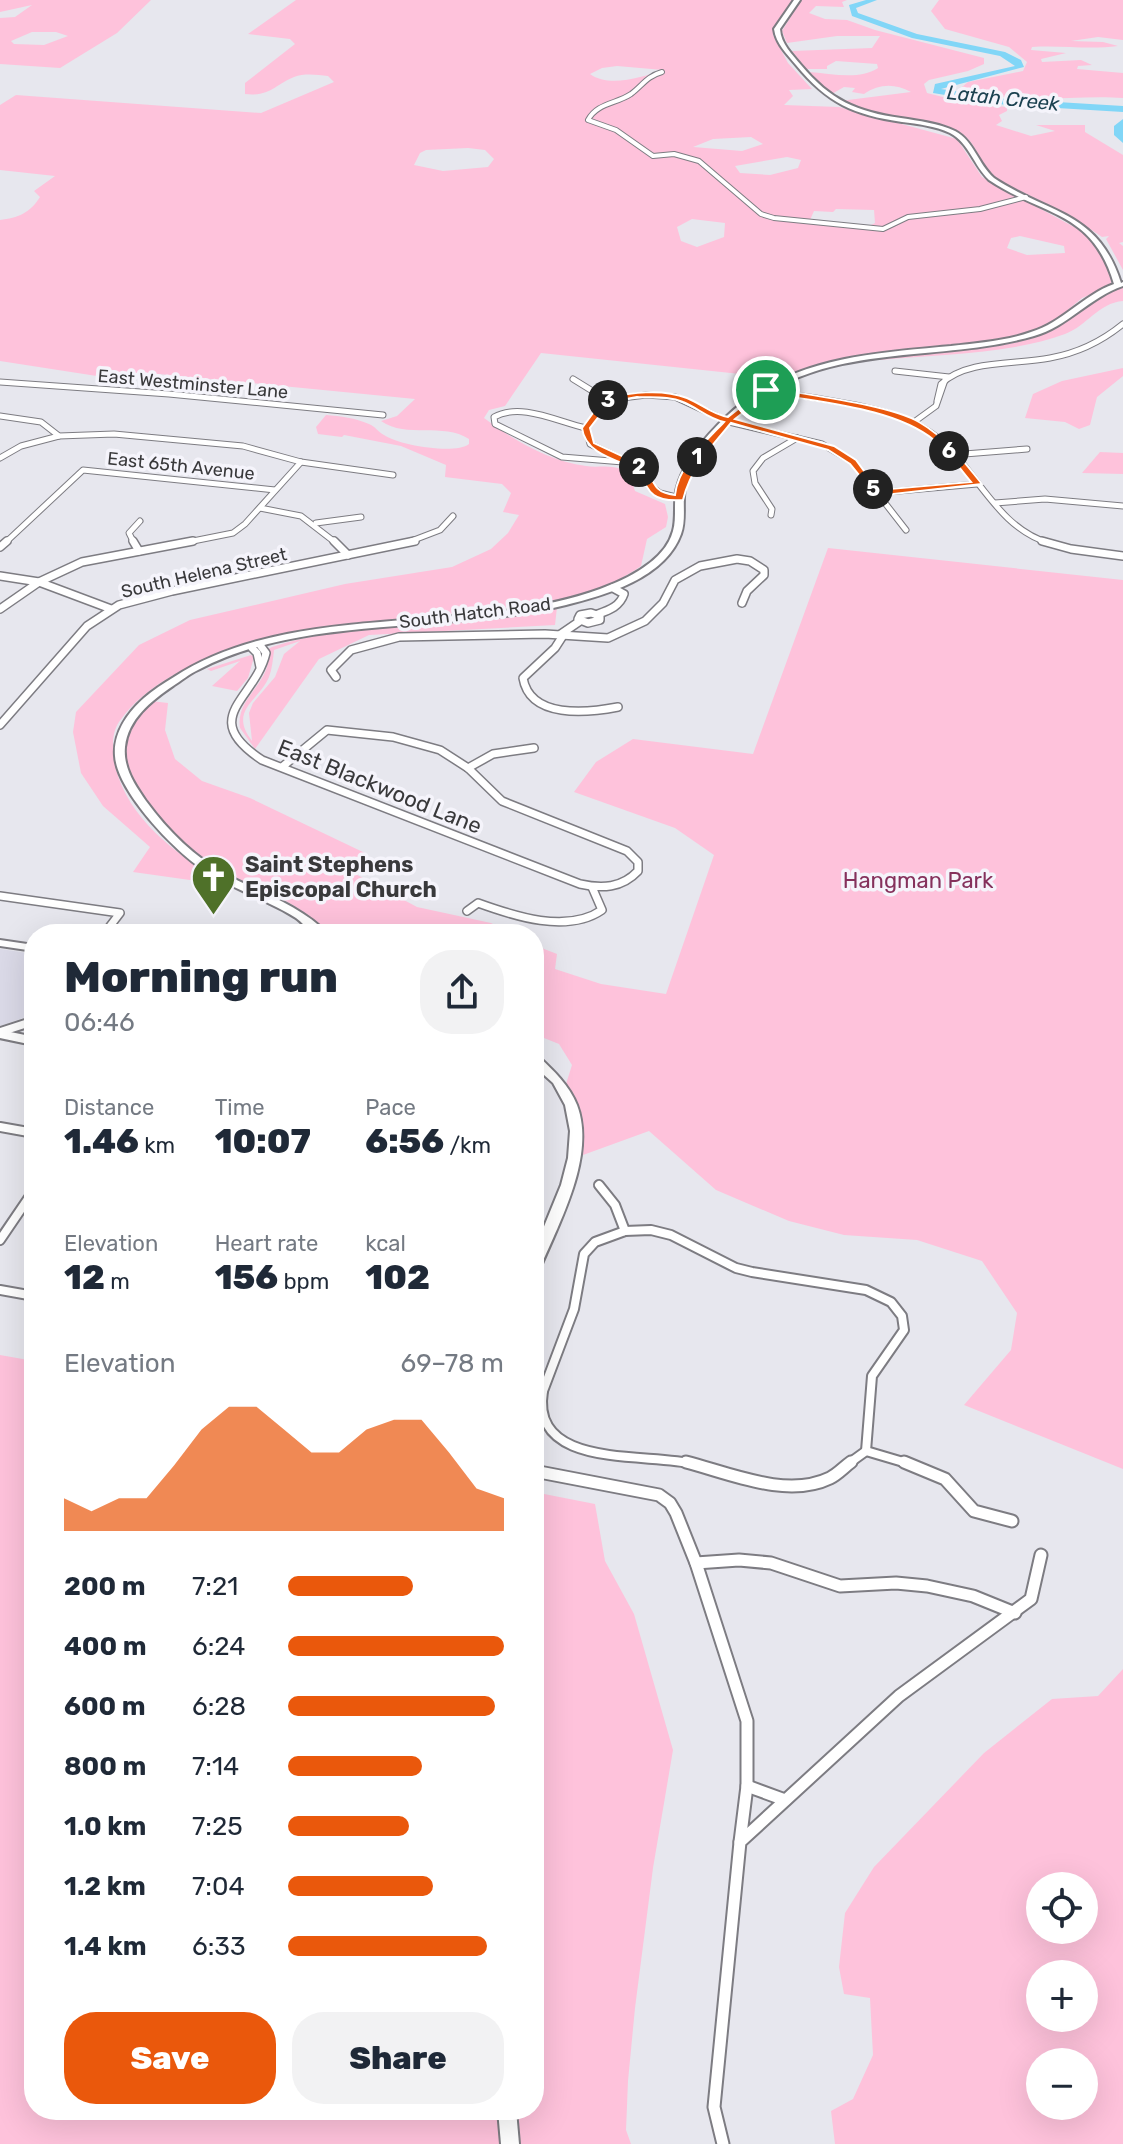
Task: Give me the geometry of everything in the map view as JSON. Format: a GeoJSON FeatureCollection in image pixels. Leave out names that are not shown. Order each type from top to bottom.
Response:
{"type":"FeatureCollection","features":[{"type":"Feature","properties":{"kind":"main road"},"geometry":{"type":"LineString","coordinates":[[797,0],[777,29],[778,39],[825,96],[854,110],[939,127],[956,134],[967,143],[988,177],[1071,219],[1097,238],[1121,285]]}},
{"type":"Feature","properties":{"kind":"main road","name":"South Hatch Road"},"geometry":{"type":"LineString","coordinates":[[309,924],[295,913],[220,875],[183,851],[145,807],[120,763],[120,741],[145,701],[185,673],[256,647],[349,627],[514,612],[613,588],[655,561],[674,540],[678,531],[681,487],[689,468],[729,420],[764,391],[793,376],[836,362],[1034,334],[1058,325],[1095,294],[1121,285]]}},
{"type":"Feature","properties":{"kind":"main road"},"geometry":{"type":"LineString","coordinates":[[0,943],[24,947]]}},
{"type":"Feature","properties":{"kind":"main road"},"geometry":{"type":"LineString","coordinates":[[0,1033],[24,1025]]}},
{"type":"Feature","properties":{"kind":"main road"},"geometry":{"type":"LineString","coordinates":[[544,1068],[568,1097],[577,1129],[573,1166],[544,1240]]}},
{"type":"Feature","properties":{"kind":"main road"},"geometry":{"type":"LineString","coordinates":[[508,2120],[510,2144]]}},
{"type":"Feature","properties":{"kind":"street"},"geometry":{"type":"LineString","coordinates":[[662,72],[647,76],[629,96],[595,109],[588,120],[616,130],[653,156],[674,154],[699,161],[768,217],[883,229],[908,217],[980,209],[1026,197]]}},
{"type":"Feature","properties":{"kind":"street"},"geometry":{"type":"LineString","coordinates":[[895,371],[947,378],[966,370],[1077,352],[1099,343],[1123,324]]}},
{"type":"Feature","properties":{"kind":"street"},"geometry":{"type":"LineString","coordinates":[[914,422],[927,417],[942,394],[947,378]]}},
{"type":"Feature","properties":{"kind":"street"},"geometry":{"type":"LineString","coordinates":[[573,379],[607,400],[637,395],[672,396],[688,401],[711,417],[831,448],[853,462],[906,530]]}},
{"type":"Feature","properties":{"kind":"street","name":"East Westminster Lane"},"geometry":{"type":"LineString","coordinates":[[0,382],[169,394],[383,415]]}},
{"type":"Feature","properties":{"kind":"street"},"geometry":{"type":"LineString","coordinates":[[764,391],[889,414],[914,422],[929,430],[1015,526],[1040,540],[1071,549],[1123,556]]}},
{"type":"Feature","properties":{"kind":"street"},"geometry":{"type":"LineString","coordinates":[[586,428],[607,400]]}},
{"type":"Feature","properties":{"kind":"street"},"geometry":{"type":"LineString","coordinates":[[586,428],[549,421],[524,411],[507,410],[494,417],[495,424],[562,457],[628,462]]}},
{"type":"Feature","properties":{"kind":"street"},"geometry":{"type":"LineString","coordinates":[[0,416],[46,424],[55,429],[59,436]]}},
{"type":"Feature","properties":{"kind":"street"},"geometry":{"type":"LineString","coordinates":[[586,428],[590,444],[643,469],[650,489],[660,496],[680,498]]}},
{"type":"Feature","properties":{"kind":"street"},"geometry":{"type":"LineString","coordinates":[[0,458],[21,446],[59,436],[114,434],[243,446],[301,462],[393,475]]}},
{"type":"Feature","properties":{"kind":"street"},"geometry":{"type":"LineString","coordinates":[[771,515],[772,509],[755,483],[753,471],[763,458],[797,438]]}},
{"type":"Feature","properties":{"kind":"street"},"geometry":{"type":"LineString","coordinates":[[952,455],[1027,449]]}},
{"type":"Feature","properties":{"kind":"street"},"geometry":{"type":"LineString","coordinates":[[0,609],[39,582],[82,562],[233,533],[301,462]]}},
{"type":"Feature","properties":{"kind":"street","name":"East 65th Avenue"},"geometry":{"type":"LineString","coordinates":[[0,547],[83,470],[275,490]]}},
{"type":"Feature","properties":{"kind":"street"},"geometry":{"type":"LineString","coordinates":[[876,493],[977,484]]}},
{"type":"Feature","properties":{"kind":"street"},"geometry":{"type":"LineString","coordinates":[[995,503],[1056,499],[1123,506]]}},
{"type":"Feature","properties":{"kind":"street"},"geometry":{"type":"LineString","coordinates":[[260,508],[291,511],[316,523],[348,555]]}},
{"type":"Feature","properties":{"kind":"street","name":"South Helena Street"},"geometry":{"type":"LineString","coordinates":[[0,725],[87,626],[111,609],[172,591],[429,536],[440,530],[453,516]]}},
{"type":"Feature","properties":{"kind":"street"},"geometry":{"type":"LineString","coordinates":[[316,523],[361,517]]}},
{"type":"Feature","properties":{"kind":"street"},"geometry":{"type":"LineString","coordinates":[[139,551],[129,533],[140,521]]}},
{"type":"Feature","properties":{"kind":"street"},"geometry":{"type":"LineString","coordinates":[[336,677],[331,670],[341,656],[375,641],[399,637],[564,635],[600,638],[620,635],[656,612],[675,580],[714,561],[750,561],[764,570],[764,575],[747,591],[742,603]]}},
{"type":"Feature","properties":{"kind":"street"},"geometry":{"type":"LineString","coordinates":[[0,576],[39,582],[111,609]]}},
{"type":"Feature","properties":{"kind":"street"},"geometry":{"type":"LineString","coordinates":[[613,588],[624,594],[622,601],[615,608],[598,614],[600,620],[583,622],[564,635],[555,648],[523,678],[523,688],[529,698],[559,709],[600,712],[618,707]]}},
{"type":"Feature","properties":{"kind":"street","name":"East Blackwood Lane"},"geometry":{"type":"LineString","coordinates":[[256,647],[260,667],[255,681],[233,708],[231,726],[235,737],[251,753],[592,887]]}},
{"type":"Feature","properties":{"kind":"street"},"geometry":{"type":"LineString","coordinates":[[282,767],[323,732],[331,730],[411,741],[440,750],[468,768],[502,801],[612,844],[627,851],[638,862],[638,871],[629,881],[592,887],[602,910],[590,918],[531,918],[478,903],[467,911]]}},
{"type":"Feature","properties":{"kind":"street"},"geometry":{"type":"LineString","coordinates":[[468,768],[493,754],[534,748]]}},
{"type":"Feature","properties":{"kind":"street"},"geometry":{"type":"LineString","coordinates":[[0,896],[120,913],[112,924]]}},
{"type":"Feature","properties":{"kind":"street"},"geometry":{"type":"LineString","coordinates":[[0,1033],[24,1039]]}},
{"type":"Feature","properties":{"kind":"street"},"geometry":{"type":"LineString","coordinates":[[0,1127],[24,1131]]}},
{"type":"Feature","properties":{"kind":"street"},"geometry":{"type":"LineString","coordinates":[[599,1185],[615,1205],[625,1231]]}},
{"type":"Feature","properties":{"kind":"street"},"geometry":{"type":"LineString","coordinates":[[0,1240],[24,1205]]}},
{"type":"Feature","properties":{"kind":"street"},"geometry":{"type":"LineString","coordinates":[[544,1376],[574,1309],[584,1254],[595,1242],[625,1231],[651,1230],[671,1235],[736,1268],[866,1290],[891,1302],[902,1316],[904,1330],[872,1376],[866,1451],[830,1478],[804,1485],[776,1485],[681,1461],[592,1453],[575,1448],[549,1431],[544,1419]]}},
{"type":"Feature","properties":{"kind":"street"},"geometry":{"type":"LineString","coordinates":[[0,1290],[24,1294]]}},
{"type":"Feature","properties":{"kind":"street"},"geometry":{"type":"LineString","coordinates":[[866,1451],[929,1470],[945,1479],[974,1511],[1012,1521]]}},
{"type":"Feature","properties":{"kind":"street"},"geometry":{"type":"LineString","coordinates":[[544,1473],[659,1495],[670,1503],[696,1563],[747,1721],[747,1786],[714,2107],[723,2144]]}},
{"type":"Feature","properties":{"kind":"street"},"geometry":{"type":"LineString","coordinates":[[740,1842],[899,1696],[1031,1599],[1041,1555]]}},
{"type":"Feature","properties":{"kind":"street"},"geometry":{"type":"LineString","coordinates":[[696,1563],[729,1559],[765,1562],[786,1566],[828,1584],[846,1586],[919,1585],[991,1601],[1015,1613]]}},
{"type":"Feature","properties":{"kind":"street"},"geometry":{"type":"LineString","coordinates":[[747,1786],[785,1800]]}},
{"type":"Feature","properties":{"kind":"shaded area"},"geometry":{"type":"Polygon","coordinates":[[[0,949],[24,953],[24,1018],[0,1026],[0,949]]]}},
{"type":"Feature","properties":{"kind":"green space"},"geometry":{"type":"Polygon","coordinates":[[[0,0],[151,0],[117,33],[60,68],[0,64],[0,18],[15,17],[32,5],[0,12],[0,0]],[[32,32],[11,41],[14,44],[44,45],[68,36],[56,32],[32,32]]]}},
{"type":"Feature","properties":{"kind":"green space"},"geometry":{"type":"Polygon","coordinates":[[[296,0],[795,0],[773,35],[788,63],[812,89],[789,90],[793,96],[784,105],[839,107],[957,139],[982,177],[1087,234],[1104,258],[1110,272],[1111,286],[1082,298],[1049,326],[1014,338],[854,357],[778,378],[541,353],[505,406],[489,410],[484,418],[519,442],[545,454],[586,466],[623,470],[630,476],[635,491],[665,504],[668,517],[666,527],[647,539],[641,566],[587,593],[528,608],[485,615],[353,623],[292,633],[225,652],[164,681],[138,700],[116,727],[113,745],[116,769],[131,803],[142,818],[185,857],[216,877],[197,881],[133,872],[150,847],[103,806],[81,773],[73,732],[76,712],[139,645],[190,620],[345,584],[452,567],[491,549],[508,533],[519,515],[503,512],[511,493],[502,484],[445,477],[446,465],[401,446],[344,435],[318,434],[316,427],[326,415],[364,422],[391,439],[413,445],[452,449],[469,444],[469,439],[459,434],[402,429],[381,421],[397,416],[415,399],[138,372],[129,381],[0,361],[0,220],[28,211],[40,197],[34,191],[55,176],[0,170],[0,105],[16,95],[261,113],[334,82],[328,76],[302,75],[267,92],[245,94],[245,83],[295,44],[290,39],[248,34],[296,0]],[[617,66],[590,74],[616,81],[663,70],[617,66]],[[751,137],[713,139],[693,147],[742,151],[763,144],[751,137]],[[468,148],[420,153],[414,165],[443,171],[488,167],[494,159],[485,150],[468,148]],[[787,157],[735,166],[740,173],[770,175],[798,168],[801,160],[787,157]],[[874,210],[814,211],[810,220],[867,227],[875,223],[874,210]],[[692,219],[677,227],[681,241],[697,247],[724,237],[725,223],[692,219]],[[1020,236],[1011,238],[1007,248],[1027,255],[1065,253],[1064,246],[1020,236]]]}},
{"type":"Feature","properties":{"kind":"green space"},"geometry":{"type":"Polygon","coordinates":[[[801,0],[847,0],[842,2],[844,7],[816,6],[809,13],[825,19],[847,20],[984,58],[984,64],[968,71],[929,80],[924,84],[927,93],[971,104],[1007,107],[1007,111],[999,115],[1002,121],[996,125],[1031,136],[1055,131],[1036,125],[1085,125],[1085,132],[1123,155],[1123,242],[1119,243],[1123,246],[1123,270],[1106,239],[1109,236],[1102,237],[1068,214],[991,177],[972,144],[960,132],[937,124],[874,115],[840,101],[911,92],[887,86],[864,94],[852,92],[855,88],[844,87],[830,95],[816,86],[808,72],[862,74],[878,68],[877,64],[836,61],[827,69],[806,69],[792,51],[872,48],[880,36],[837,36],[787,43],[782,31],[801,0]]]}},
{"type":"Feature","properties":{"kind":"green space"},"geometry":{"type":"Polygon","coordinates":[[[939,0],[1123,0],[1123,40],[1098,37],[1071,41],[1118,46],[1032,47],[1031,50],[1066,53],[1041,59],[1042,62],[1081,60],[1092,65],[1078,66],[1077,69],[1123,73],[1123,98],[998,97],[962,87],[968,82],[1023,71],[1027,62],[1009,47],[945,29],[931,11],[939,0]]]}},
{"type":"Feature","properties":{"kind":"green space"},"geometry":{"type":"Polygon","coordinates":[[[1123,287],[1123,301],[1106,306],[1065,334],[1043,341],[973,353],[880,360],[876,357],[988,347],[1031,339],[1059,327],[1103,295],[1123,287]]]}},
{"type":"Feature","properties":{"kind":"green space"},"geometry":{"type":"Polygon","coordinates":[[[1123,368],[1123,376],[1097,397],[1090,425],[1079,429],[1065,422],[1025,418],[1033,394],[1062,381],[1123,368]]]}},
{"type":"Feature","properties":{"kind":"green space"},"geometry":{"type":"Polygon","coordinates":[[[1100,452],[1123,453],[1123,474],[1082,473],[1100,452]]]}},
{"type":"Feature","properties":{"kind":"green space","name":"Hangman Park"},"geometry":{"type":"Polygon","coordinates":[[[828,548],[1123,580],[1123,1469],[964,1405],[1011,1350],[1017,1313],[982,1261],[917,1240],[844,1235],[789,1221],[716,1190],[649,1131],[583,1155],[580,1118],[566,1084],[572,1065],[559,1044],[544,1038],[544,949],[557,954],[555,969],[601,984],[666,994],[714,855],[675,828],[574,792],[596,762],[633,739],[753,754],[828,548]]]}},
{"type":"Feature","properties":{"kind":"green space"},"geometry":{"type":"Polygon","coordinates":[[[557,607],[555,625],[369,635],[319,659],[255,749],[240,728],[243,707],[265,671],[268,649],[272,647],[340,631],[557,607]],[[300,641],[274,650],[269,677],[244,713],[245,730],[252,741],[249,713],[253,703],[275,677],[284,654],[300,641]]]}},
{"type":"Feature","properties":{"kind":"green space"},"geometry":{"type":"Polygon","coordinates":[[[251,655],[254,657],[248,678],[237,691],[212,686],[240,661],[211,671],[207,669],[251,655]]]}},
{"type":"Feature","properties":{"kind":"green space"},"geometry":{"type":"Polygon","coordinates":[[[151,701],[168,703],[165,730],[175,759],[202,781],[250,798],[365,853],[348,870],[417,907],[493,924],[319,924],[288,903],[207,863],[186,848],[168,829],[144,799],[131,776],[127,764],[127,742],[142,711],[151,701]]]}},
{"type":"Feature","properties":{"kind":"green space"},"geometry":{"type":"Polygon","coordinates":[[[0,1355],[24,1359],[24,2120],[544,2120],[544,1494],[595,1504],[605,1561],[634,1614],[673,1750],[653,1868],[635,2008],[626,2130],[631,2144],[0,2144],[0,1355]]]}},
{"type":"Feature","properties":{"kind":"green space"},"geometry":{"type":"Polygon","coordinates":[[[1123,1669],[1123,2144],[835,2144],[831,2111],[853,2099],[873,2055],[870,1998],[844,1994],[839,1967],[845,1913],[874,1867],[984,1753],[1052,1699],[1098,1696],[1123,1669]]]}},
{"type":"Feature","properties":{"kind":"waterway","name":"Latah Creek"},"geometry":{"type":"LineString","coordinates":[[873,0],[852,7],[855,14],[915,36],[1002,54],[1018,62],[1020,67],[938,86],[936,91],[1006,102],[1123,109]]}},
{"type":"Feature","properties":{"kind":"waterway","name":"Latah Creek"},"geometry":{"type":"LineString","coordinates":[[1123,122],[1118,126],[1118,135],[1123,140]]}},
{"type":"Feature","properties":{"kind":"place","name":"Saint Stephens Episcopal Church"},"geometry":{"type":"Point","coordinates":[214,916]}},
{"type":"Feature","properties":{"kind":"route"},"geometry":{"type":"LineString","coordinates":[[766,390],[729,420],[696,457],[681,487],[680,498],[660,496],[650,489],[643,469],[590,444],[587,437],[586,428],[607,400],[637,395],[672,396],[688,401],[711,417],[729,420],[753,425],[831,448],[853,462],[876,493],[977,484],[939,439],[914,422],[889,414],[766,390]]}}]}
